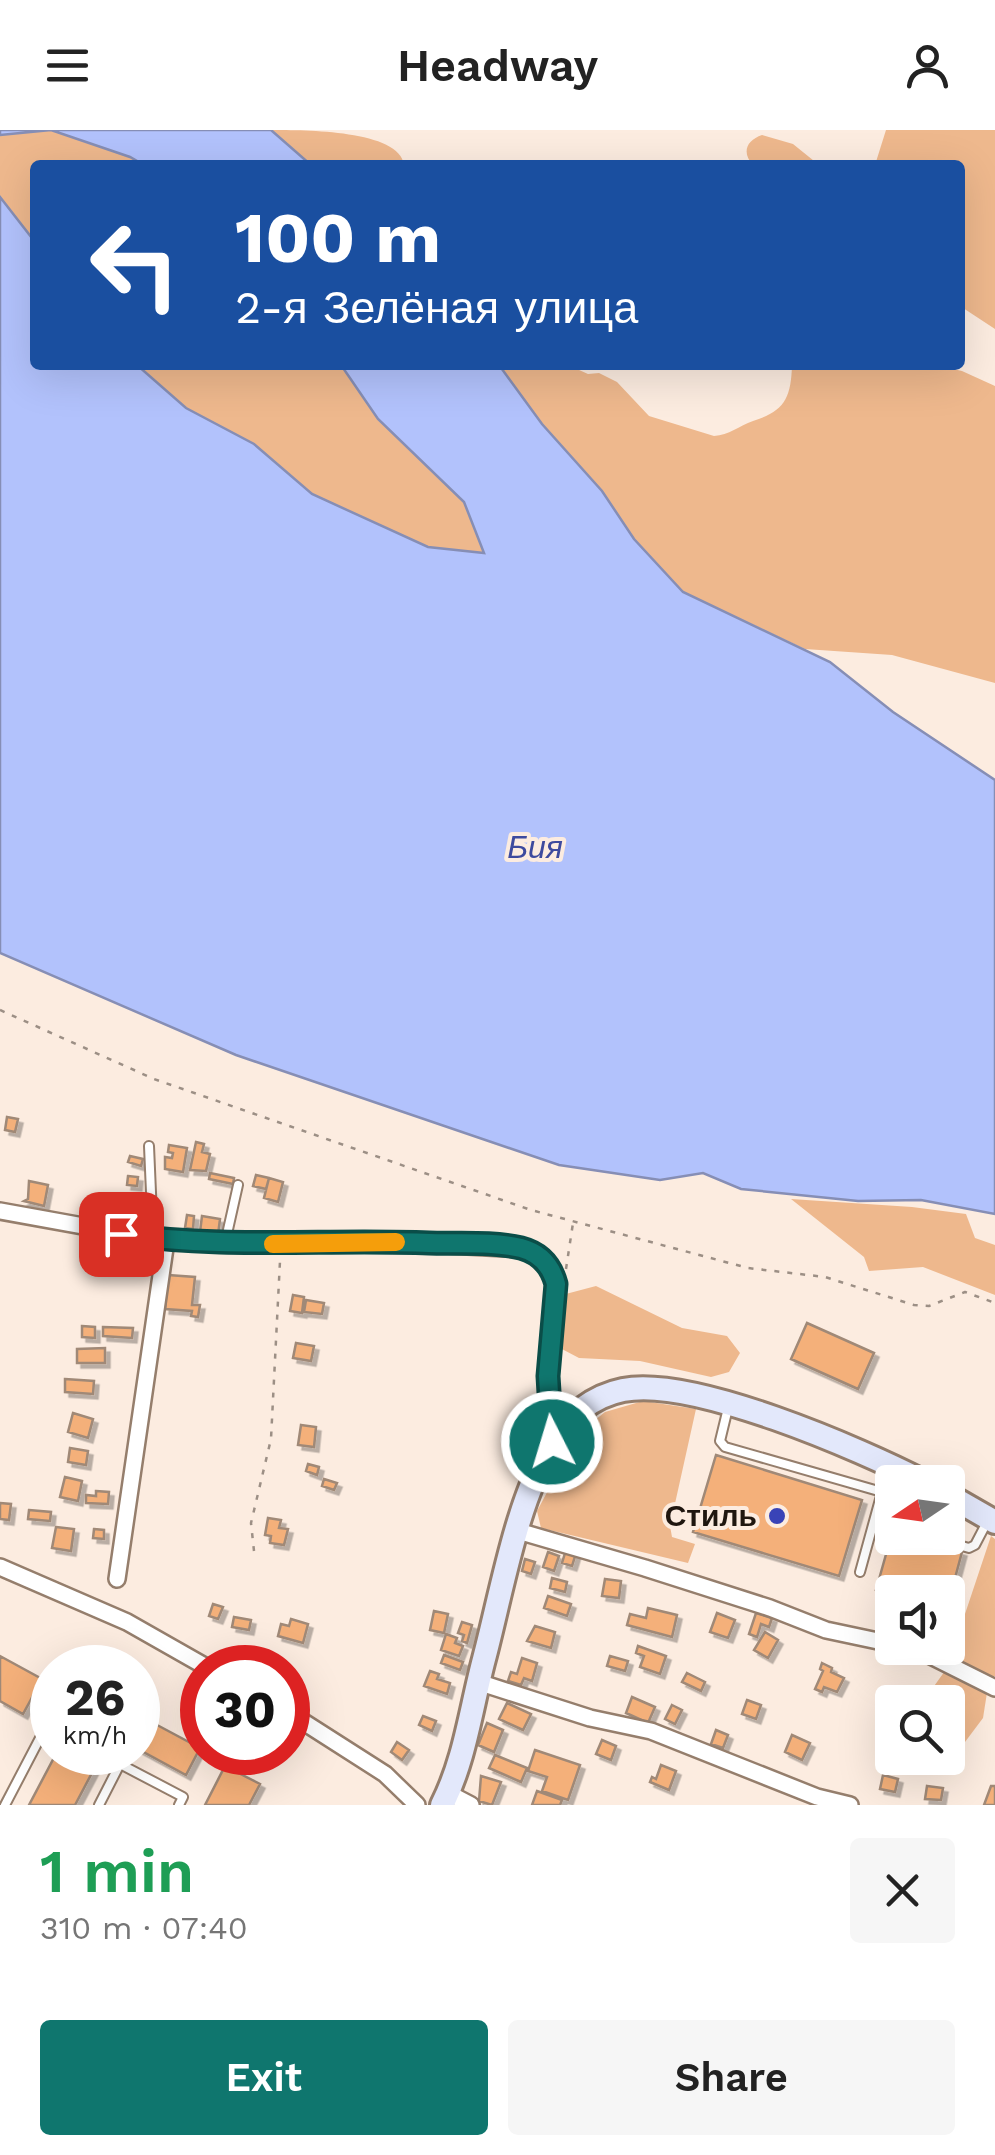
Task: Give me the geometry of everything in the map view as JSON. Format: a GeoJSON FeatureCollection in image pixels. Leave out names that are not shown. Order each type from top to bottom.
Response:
{"type":"FeatureCollection","features":[{"type":"Feature","properties":{"kind":"main road"},"geometry":{"type":"LineString","coordinates":[[445,1799],[466,1738],[518,1531],[539,1470],[552,1442],[583,1407],[621,1390],[644,1387],[703,1395],[887,1465]]}},
{"type":"Feature","properties":{"kind":"main road"},"geometry":{"type":"LineString","coordinates":[[965,1504],[992,1521]]}},
{"type":"Feature","properties":{"kind":"street"},"geometry":{"type":"LineString","coordinates":[[0,1211],[160,1240],[391,1242],[523,1249],[547,1264],[553,1274],[556,1300],[548,1376],[552,1442]]}},
{"type":"Feature","properties":{"kind":"street"},"geometry":{"type":"LineString","coordinates":[[116,1580],[160,1240]]}},
{"type":"Feature","properties":{"kind":"street"},"geometry":{"type":"LineString","coordinates":[[518,1531],[663,1574],[826,1630],[875,1640]]}},
{"type":"Feature","properties":{"kind":"street"},"geometry":{"type":"LineString","coordinates":[[0,1567],[127,1622],[180,1652]]}},
{"type":"Feature","properties":{"kind":"street"},"geometry":{"type":"LineString","coordinates":[[948,1665],[995,1688]]}},
{"type":"Feature","properties":{"kind":"street"},"geometry":{"type":"LineString","coordinates":[[478,1682],[590,1718],[652,1731],[818,1797],[850,1805]]}},
{"type":"Feature","properties":{"kind":"street"},"geometry":{"type":"LineString","coordinates":[[310,1726],[386,1774],[417,1805]]}},
{"type":"Feature","properties":{"kind":"street"},"geometry":{"type":"LineString","coordinates":[[445,1799],[470,1805]]}},
{"type":"Feature","properties":{"kind":"lane"},"geometry":{"type":"LineString","coordinates":[[150,1146],[160,1240]]}},
{"type":"Feature","properties":{"kind":"lane"},"geometry":{"type":"LineString","coordinates":[[225,1243],[238,1184]]}},
{"type":"Feature","properties":{"kind":"lane"},"geometry":{"type":"LineString","coordinates":[[729,1404],[720,1441],[725,1447],[875,1490]]}},
{"type":"Feature","properties":{"kind":"lane"},"geometry":{"type":"LineString","coordinates":[[860,1572],[875,1517]]}},
{"type":"Feature","properties":{"kind":"lane"},"geometry":{"type":"LineString","coordinates":[[965,1545],[972,1547],[992,1521]]}},
{"type":"Feature","properties":{"kind":"lane"},"geometry":{"type":"LineString","coordinates":[[5,1805],[30,1757]]}},
{"type":"Feature","properties":{"kind":"lane"},"geometry":{"type":"LineString","coordinates":[[99,1805],[114,1775]]}},
{"type":"Feature","properties":{"kind":"lane"},"geometry":{"type":"LineString","coordinates":[[140,1775],[183,1798],[179,1805]]}},
{"type":"Feature","properties":{"kind":"path"},"geometry":{"type":"LineString","coordinates":[[0,1011],[154,1079],[573,1221],[748,1268],[825,1277],[914,1306],[928,1306],[965,1292],[995,1303]]}},
{"type":"Feature","properties":{"kind":"path"},"geometry":{"type":"LineString","coordinates":[[556,1300],[564,1282],[573,1221]]}},
{"type":"Feature","properties":{"kind":"path"},"geometry":{"type":"LineString","coordinates":[[254,1551],[251,1522],[271,1439],[282,1244]]}},
{"type":"Feature","properties":{"kind":"shaded area"},"geometry":{"type":"Polygon","coordinates":[[[51,130],[135,160],[30,160],[30,236],[0,197],[0,135],[51,130]]]}},
{"type":"Feature","properties":{"kind":"shaded area"},"geometry":{"type":"Polygon","coordinates":[[[271,130],[349,134],[386,145],[399,153],[402,160],[305,160],[271,130]]]}},
{"type":"Feature","properties":{"kind":"shaded area"},"geometry":{"type":"Polygon","coordinates":[[[886,130],[995,130],[995,329],[965,309],[965,160],[877,160],[886,130]]]}},
{"type":"Feature","properties":{"kind":"shaded area"},"geometry":{"type":"Polygon","coordinates":[[[762,135],[793,144],[813,160],[750,160],[747,147],[762,135]]]}},
{"type":"Feature","properties":{"kind":"shaded area"},"geometry":{"type":"Polygon","coordinates":[[[143,370],[344,370],[378,419],[464,502],[485,553],[428,547],[312,494],[254,444],[186,408],[143,370]]]}},
{"type":"Feature","properties":{"kind":"shaded area"},"geometry":{"type":"Polygon","coordinates":[[[503,370],[599,373],[617,382],[649,416],[714,436],[779,408],[790,387],[792,370],[958,370],[995,386],[995,683],[892,655],[805,649],[683,592],[634,539],[602,491],[542,424],[503,370]]]}},
{"type":"Feature","properties":{"kind":"shaded area"},"geometry":{"type":"Polygon","coordinates":[[[791,1199],[966,1214],[975,1238],[995,1245],[995,1295],[923,1267],[869,1271],[864,1257],[791,1199]]]}},
{"type":"Feature","properties":{"kind":"shaded area"},"geometry":{"type":"Polygon","coordinates":[[[596,1286],[682,1328],[727,1336],[740,1353],[729,1372],[711,1377],[640,1361],[579,1358],[560,1348],[553,1319],[562,1295],[596,1286]]]}},
{"type":"Feature","properties":{"kind":"shaded area"},"geometry":{"type":"Polygon","coordinates":[[[643,1401],[696,1409],[670,1526],[672,1537],[695,1544],[688,1563],[541,1528],[537,1511],[579,1433],[605,1412],[643,1401]]]}},
{"type":"Feature","properties":{"kind":"shaded area"},"geometry":{"type":"Polygon","coordinates":[[[991,1536],[995,1539],[995,1676],[989,1680],[983,1718],[965,1742],[965,1685],[935,1685],[948,1665],[965,1665],[965,1614],[991,1536]]]}},
{"type":"Feature","properties":{"kind":"water"},"geometry":{"type":"Polygon","coordinates":[[[0,130],[51,130],[0,135],[0,130]]]}},
{"type":"Feature","properties":{"kind":"water"},"geometry":{"type":"Polygon","coordinates":[[[51,130],[271,130],[305,160],[135,160],[51,130]]]}},
{"type":"Feature","properties":{"kind":"water","name":"Бия"},"geometry":{"type":"Polygon","coordinates":[[[0,197],[30,236],[30,370],[143,370],[186,408],[254,444],[312,494],[428,547],[484,553],[464,502],[378,419],[344,370],[503,370],[542,424],[602,491],[634,539],[683,592],[830,662],[893,712],[995,780],[995,1214],[921,1200],[858,1201],[741,1189],[703,1173],[660,1180],[559,1165],[236,1055],[0,953],[0,197]]]}},
{"type":"Feature","properties":{"kind":"building"},"geometry":{"type":"Polygon","coordinates":[[[7,1117],[18,1119],[15,1132],[5,1130],[7,1117]]]}},
{"type":"Feature","properties":{"kind":"building"},"geometry":{"type":"Polygon","coordinates":[[[196,1142],[204,1144],[202,1152],[210,1154],[206,1171],[190,1170],[196,1142]]]}},
{"type":"Feature","properties":{"kind":"building"},"geometry":{"type":"Polygon","coordinates":[[[169,1145],[187,1148],[183,1172],[165,1169],[165,1157],[172,1158],[173,1153],[168,1152],[169,1145]]]}},
{"type":"Feature","properties":{"kind":"building"},"geometry":{"type":"Polygon","coordinates":[[[130,1156],[143,1159],[141,1166],[128,1162],[130,1156]]]}},
{"type":"Feature","properties":{"kind":"building"},"geometry":{"type":"Polygon","coordinates":[[[210,1173],[234,1178],[233,1184],[209,1179],[210,1173]]]}},
{"type":"Feature","properties":{"kind":"building"},"geometry":{"type":"Polygon","coordinates":[[[256,1175],[269,1178],[266,1189],[253,1186],[256,1175]]]}},
{"type":"Feature","properties":{"kind":"building"},"geometry":{"type":"Polygon","coordinates":[[[128,1176],[138,1177],[137,1186],[127,1185],[128,1176]]]}},
{"type":"Feature","properties":{"kind":"building"},"geometry":{"type":"Polygon","coordinates":[[[269,1178],[283,1182],[278,1202],[264,1198],[269,1178]]]}},
{"type":"Feature","properties":{"kind":"building"},"geometry":{"type":"Polygon","coordinates":[[[29,1181],[48,1185],[44,1206],[24,1201],[28,1199],[29,1181]]]}},
{"type":"Feature","properties":{"kind":"building"},"geometry":{"type":"Polygon","coordinates":[[[87,1203],[104,1205],[102,1224],[84,1222],[87,1203]]]}},
{"type":"Feature","properties":{"kind":"building"},"geometry":{"type":"Polygon","coordinates":[[[187,1215],[194,1216],[193,1229],[185,1228],[187,1215]]]}},
{"type":"Feature","properties":{"kind":"building"},"geometry":{"type":"Polygon","coordinates":[[[202,1216],[220,1219],[218,1235],[200,1232],[202,1216]]]}},
{"type":"Feature","properties":{"kind":"building"},"geometry":{"type":"Polygon","coordinates":[[[168,1275],[195,1277],[192,1305],[200,1305],[198,1317],[191,1316],[192,1311],[165,1309],[168,1275]]]}},
{"type":"Feature","properties":{"kind":"building"},"geometry":{"type":"Polygon","coordinates":[[[293,1295],[304,1297],[302,1313],[290,1311],[293,1295]]]}},
{"type":"Feature","properties":{"kind":"building"},"geometry":{"type":"Polygon","coordinates":[[[306,1300],[324,1303],[322,1314],[304,1312],[306,1300]]]}},
{"type":"Feature","properties":{"kind":"building"},"geometry":{"type":"Polygon","coordinates":[[[807,1323],[874,1353],[858,1389],[791,1359],[807,1323]]]}},
{"type":"Feature","properties":{"kind":"building"},"geometry":{"type":"Polygon","coordinates":[[[82,1326],[95,1327],[95,1338],[82,1337],[82,1326]]]}},
{"type":"Feature","properties":{"kind":"building"},"geometry":{"type":"Polygon","coordinates":[[[103,1327],[133,1328],[132,1338],[103,1336],[103,1327]]]}},
{"type":"Feature","properties":{"kind":"building"},"geometry":{"type":"Polygon","coordinates":[[[296,1343],[314,1346],[311,1361],[293,1358],[296,1343]]]}},
{"type":"Feature","properties":{"kind":"building"},"geometry":{"type":"Polygon","coordinates":[[[105,1348],[105,1363],[77,1363],[77,1349],[105,1348]]]}},
{"type":"Feature","properties":{"kind":"building"},"geometry":{"type":"Polygon","coordinates":[[[65,1379],[94,1381],[93,1394],[65,1392],[65,1379]]]}},
{"type":"Feature","properties":{"kind":"building"},"geometry":{"type":"Polygon","coordinates":[[[73,1413],[93,1419],[88,1438],[68,1432],[73,1413]]]}},
{"type":"Feature","properties":{"kind":"building"},"geometry":{"type":"Polygon","coordinates":[[[301,1425],[316,1427],[314,1447],[298,1445],[301,1425]]]}},
{"type":"Feature","properties":{"kind":"building"},"geometry":{"type":"Polygon","coordinates":[[[70,1448],[88,1451],[86,1465],[68,1462],[70,1448]]]}},
{"type":"Feature","properties":{"kind":"building","name":"Стиль"},"geometry":{"type":"Polygon","coordinates":[[[716,1455],[862,1500],[839,1576],[693,1532],[716,1455]]]}},
{"type":"Feature","properties":{"kind":"building"},"geometry":{"type":"Polygon","coordinates":[[[308,1464],[319,1467],[317,1475],[306,1471],[308,1464]]]}},
{"type":"Feature","properties":{"kind":"building"},"geometry":{"type":"Polygon","coordinates":[[[65,1477],[82,1481],[78,1501],[60,1497],[65,1477]]]}},
{"type":"Feature","properties":{"kind":"building"},"geometry":{"type":"Polygon","coordinates":[[[324,1479],[337,1483],[334,1490],[322,1486],[324,1479]]]}},
{"type":"Feature","properties":{"kind":"building"},"geometry":{"type":"Polygon","coordinates":[[[96,1491],[109,1492],[108,1504],[86,1503],[86,1495],[96,1496],[96,1491]]]}},
{"type":"Feature","properties":{"kind":"building"},"geometry":{"type":"Polygon","coordinates":[[[0,1503],[11,1504],[9,1520],[0,1519],[0,1503]]]}},
{"type":"Feature","properties":{"kind":"building"},"geometry":{"type":"Polygon","coordinates":[[[29,1510],[51,1512],[50,1521],[28,1519],[29,1510]]]}},
{"type":"Feature","properties":{"kind":"building"},"geometry":{"type":"Polygon","coordinates":[[[268,1518],[281,1520],[279,1528],[288,1529],[284,1545],[270,1543],[271,1536],[265,1535],[268,1518]]]}},
{"type":"Feature","properties":{"kind":"building"},"geometry":{"type":"Polygon","coordinates":[[[56,1527],[74,1529],[71,1551],[52,1548],[56,1527]]]}},
{"type":"Feature","properties":{"kind":"building"},"geometry":{"type":"Polygon","coordinates":[[[94,1529],[104,1530],[104,1539],[93,1538],[94,1529]]]}},
{"type":"Feature","properties":{"kind":"building"},"geometry":{"type":"Polygon","coordinates":[[[566,1550],[576,1553],[572,1566],[562,1563],[566,1550]]]}},
{"type":"Feature","properties":{"kind":"building"},"geometry":{"type":"Polygon","coordinates":[[[548,1552],[559,1556],[554,1571],[543,1567],[548,1552]]]}},
{"type":"Feature","properties":{"kind":"building"},"geometry":{"type":"Polygon","coordinates":[[[886,1555],[961,1555],[956,1575],[880,1575],[886,1555]]]}},
{"type":"Feature","properties":{"kind":"building"},"geometry":{"type":"Polygon","coordinates":[[[525,1559],[535,1562],[531,1574],[522,1571],[525,1559]]]}},
{"type":"Feature","properties":{"kind":"building"},"geometry":{"type":"Polygon","coordinates":[[[552,1578],[567,1582],[565,1592],[550,1588],[552,1578]]]}},
{"type":"Feature","properties":{"kind":"building"},"geometry":{"type":"Polygon","coordinates":[[[605,1579],[621,1581],[619,1598],[602,1596],[605,1579]]]}},
{"type":"Feature","properties":{"kind":"building"},"geometry":{"type":"Polygon","coordinates":[[[548,1596],[571,1604],[567,1616],[544,1608],[548,1596]]]}},
{"type":"Feature","properties":{"kind":"building"},"geometry":{"type":"Polygon","coordinates":[[[213,1604],[223,1607],[218,1619],[209,1616],[213,1604]]]}},
{"type":"Feature","properties":{"kind":"building"},"geometry":{"type":"Polygon","coordinates":[[[648,1608],[677,1615],[672,1637],[627,1625],[630,1614],[646,1618],[648,1608]]]}},
{"type":"Feature","properties":{"kind":"building"},"geometry":{"type":"Polygon","coordinates":[[[434,1611],[448,1614],[444,1633],[430,1630],[434,1611]]]}},
{"type":"Feature","properties":{"kind":"building"},"geometry":{"type":"Polygon","coordinates":[[[717,1613],[735,1620],[728,1638],[710,1632],[717,1613]]]}},
{"type":"Feature","properties":{"kind":"building"},"geometry":{"type":"Polygon","coordinates":[[[756,1613],[772,1618],[769,1627],[761,1624],[757,1637],[749,1634],[756,1613]]]}},
{"type":"Feature","properties":{"kind":"building"},"geometry":{"type":"Polygon","coordinates":[[[234,1617],[251,1620],[249,1630],[232,1627],[234,1617]]]}},
{"type":"Feature","properties":{"kind":"building"},"geometry":{"type":"Polygon","coordinates":[[[291,1619],[308,1624],[303,1643],[278,1636],[281,1624],[289,1626],[291,1619]]]}},
{"type":"Feature","properties":{"kind":"building"},"geometry":{"type":"Polygon","coordinates":[[[462,1622],[472,1625],[467,1643],[462,1641],[464,1635],[458,1633],[462,1622]]]}},
{"type":"Feature","properties":{"kind":"building"},"geometry":{"type":"Polygon","coordinates":[[[535,1626],[555,1632],[551,1648],[527,1641],[535,1626]]]}},
{"type":"Feature","properties":{"kind":"building"},"geometry":{"type":"Polygon","coordinates":[[[765,1632],[778,1640],[768,1658],[754,1650],[765,1632]]]}},
{"type":"Feature","properties":{"kind":"building"},"geometry":{"type":"Polygon","coordinates":[[[446,1634],[457,1638],[455,1643],[463,1646],[459,1656],[441,1650],[446,1634]]]}},
{"type":"Feature","properties":{"kind":"building"},"geometry":{"type":"Polygon","coordinates":[[[638,1646],[666,1656],[660,1674],[640,1667],[644,1656],[636,1653],[638,1646]]]}},
{"type":"Feature","properties":{"kind":"building"},"geometry":{"type":"Polygon","coordinates":[[[444,1655],[463,1662],[460,1670],[441,1663],[444,1655]]]}},
{"type":"Feature","properties":{"kind":"building"},"geometry":{"type":"Polygon","coordinates":[[[0,1656],[30,1672],[30,1701],[23,1714],[0,1701],[0,1656]]]}},
{"type":"Feature","properties":{"kind":"building"},"geometry":{"type":"Polygon","coordinates":[[[610,1656],[628,1661],[625,1671],[607,1666],[610,1656]]]}},
{"type":"Feature","properties":{"kind":"building"},"geometry":{"type":"Polygon","coordinates":[[[522,1658],[537,1663],[532,1681],[524,1678],[521,1685],[508,1681],[511,1672],[517,1674],[522,1658]]]}},
{"type":"Feature","properties":{"kind":"building"},"geometry":{"type":"Polygon","coordinates":[[[822,1663],[844,1678],[837,1692],[824,1687],[822,1692],[815,1689],[823,1671],[822,1663]]]}},
{"type":"Feature","properties":{"kind":"building"},"geometry":{"type":"Polygon","coordinates":[[[430,1671],[439,1674],[437,1679],[450,1683],[447,1694],[424,1686],[430,1671]]]}},
{"type":"Feature","properties":{"kind":"building"},"geometry":{"type":"Polygon","coordinates":[[[687,1673],[705,1682],[701,1691],[682,1682],[687,1673]]]}},
{"type":"Feature","properties":{"kind":"building"},"geometry":{"type":"Polygon","coordinates":[[[632,1697],[655,1707],[648,1723],[626,1713],[632,1697]]]}},
{"type":"Feature","properties":{"kind":"building"},"geometry":{"type":"Polygon","coordinates":[[[747,1700],[761,1705],[756,1719],[742,1714],[747,1700]]]}},
{"type":"Feature","properties":{"kind":"building"},"geometry":{"type":"Polygon","coordinates":[[[507,1703],[531,1714],[523,1730],[499,1719],[507,1703]]]}},
{"type":"Feature","properties":{"kind":"building"},"geometry":{"type":"Polygon","coordinates":[[[672,1705],[682,1710],[675,1724],[665,1719],[672,1705]]]}},
{"type":"Feature","properties":{"kind":"building"},"geometry":{"type":"Polygon","coordinates":[[[423,1716],[436,1721],[432,1731],[419,1725],[423,1716]]]}},
{"type":"Feature","properties":{"kind":"building"},"geometry":{"type":"Polygon","coordinates":[[[487,1723],[503,1730],[494,1752],[478,1745],[487,1723]]]}},
{"type":"Feature","properties":{"kind":"building"},"geometry":{"type":"Polygon","coordinates":[[[160,1727],[180,1737],[180,1772],[160,1761],[160,1727]]]}},
{"type":"Feature","properties":{"kind":"building"},"geometry":{"type":"Polygon","coordinates":[[[716,1730],[728,1735],[723,1748],[711,1744],[716,1730]]]}},
{"type":"Feature","properties":{"kind":"building"},"geometry":{"type":"Polygon","coordinates":[[[792,1735],[810,1743],[802,1760],[785,1752],[792,1735]]]}},
{"type":"Feature","properties":{"kind":"building"},"geometry":{"type":"Polygon","coordinates":[[[602,1740],[616,1746],[611,1760],[596,1754],[602,1740]]]}},
{"type":"Feature","properties":{"kind":"building"},"geometry":{"type":"Polygon","coordinates":[[[397,1742],[409,1750],[402,1760],[391,1752],[397,1742]]]}},
{"type":"Feature","properties":{"kind":"building"},"geometry":{"type":"Polygon","coordinates":[[[535,1750],[580,1765],[568,1800],[542,1791],[547,1777],[528,1771],[535,1750]]]}},
{"type":"Feature","properties":{"kind":"building"},"geometry":{"type":"Polygon","coordinates":[[[495,1755],[527,1768],[521,1782],[489,1768],[495,1755]]]}},
{"type":"Feature","properties":{"kind":"building"},"geometry":{"type":"Polygon","coordinates":[[[661,1765],[676,1771],[669,1790],[650,1782],[652,1777],[656,1779],[661,1765]]]}},
{"type":"Feature","properties":{"kind":"building"},"geometry":{"type":"Polygon","coordinates":[[[45,1775],[91,1775],[75,1805],[29,1805],[45,1775]]]}},
{"type":"Feature","properties":{"kind":"building"},"geometry":{"type":"Polygon","coordinates":[[[220,1775],[242,1775],[260,1784],[249,1805],[205,1805],[220,1775]]]}},
{"type":"Feature","properties":{"kind":"building"},"geometry":{"type":"Polygon","coordinates":[[[883,1775],[898,1779],[895,1792],[880,1789],[883,1775]]]}},
{"type":"Feature","properties":{"kind":"building"},"geometry":{"type":"Polygon","coordinates":[[[481,1776],[501,1782],[492,1805],[479,1801],[481,1776]]]}},
{"type":"Feature","properties":{"kind":"building"},"geometry":{"type":"Polygon","coordinates":[[[927,1786],[943,1788],[941,1800],[925,1799],[927,1786]]]}},
{"type":"Feature","properties":{"kind":"building"},"geometry":{"type":"Polygon","coordinates":[[[991,1786],[995,1786],[995,1805],[984,1805],[991,1786]]]}},
{"type":"Feature","properties":{"kind":"building"},"geometry":{"type":"Polygon","coordinates":[[[537,1791],[562,1800],[560,1805],[532,1805],[537,1791]]]}},
{"type":"Feature","properties":{"kind":"slow traffic"},"geometry":{"type":"LineString","coordinates":[[273,1244],[396,1242]]}},
{"type":"Feature","properties":{"kind":"place","name":"Стиль"},"geometry":{"type":"Point","coordinates":[777,1516]}},
{"type":"Feature","properties":{"kind":"route"},"geometry":{"type":"LineString","coordinates":[[121,1234],[258,1245],[391,1242],[506,1246],[539,1256],[556,1284],[548,1376],[552,1442]]}}]}
